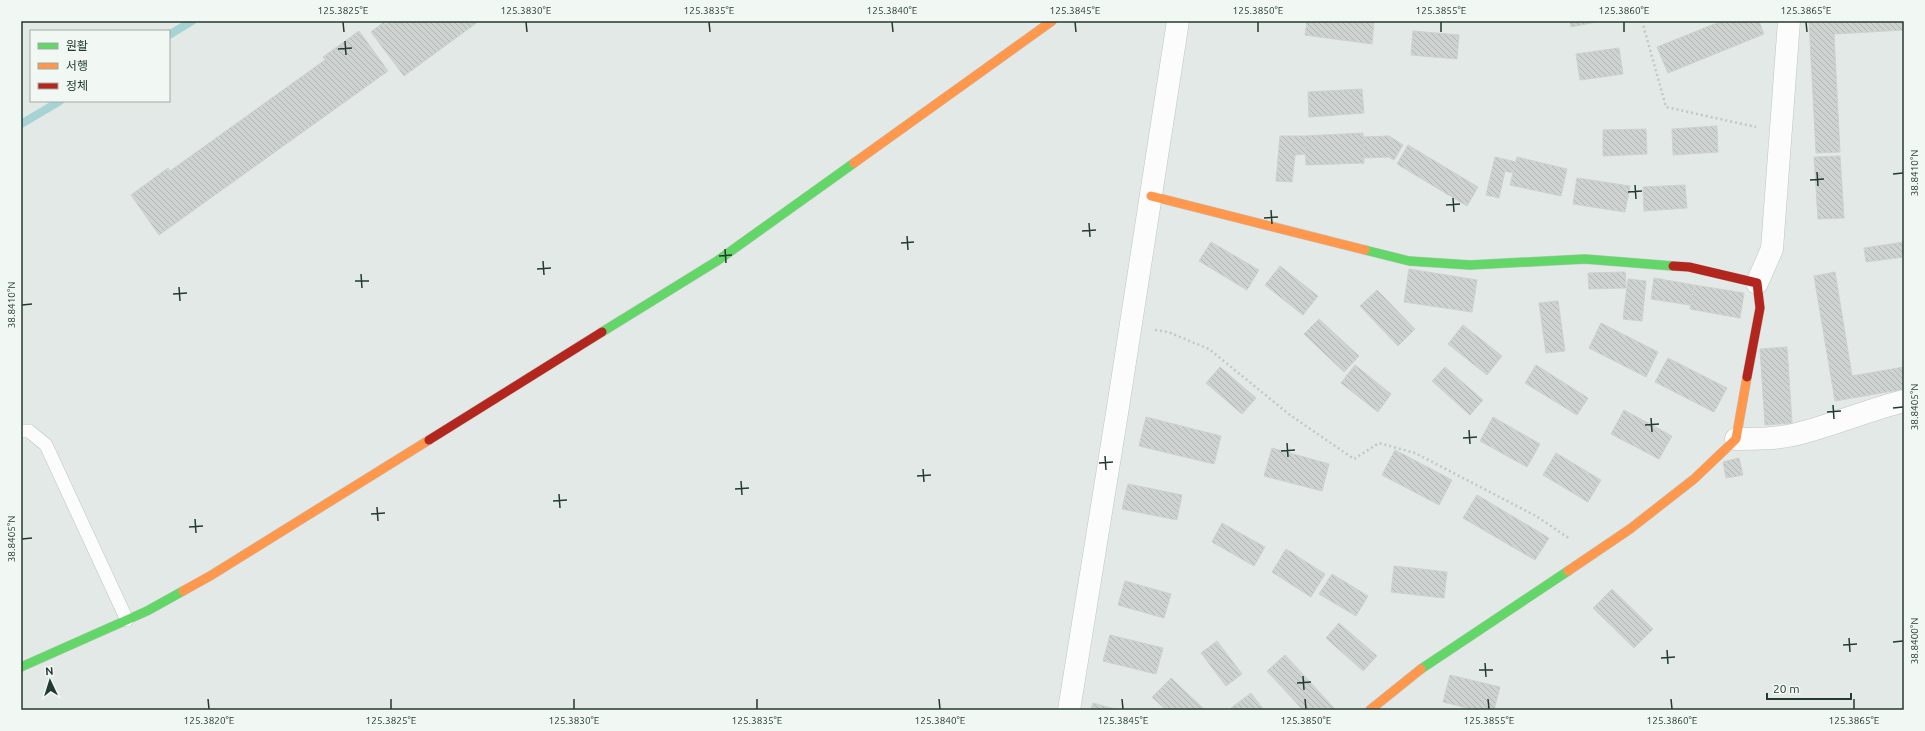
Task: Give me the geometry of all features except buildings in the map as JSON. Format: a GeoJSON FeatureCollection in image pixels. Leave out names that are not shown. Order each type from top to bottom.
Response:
{"type":"FeatureCollection","features":[{"type":"Feature","properties":{"kind":"street"},"geometry":{"type":"LineString","coordinates":[[21,667],[147,611],[210,576],[718,261],[1052,21]]}},
{"type":"Feature","properties":{"kind":"street"},"geometry":{"type":"LineString","coordinates":[[1069,710],[1131,326],[1178,21]]}},
{"type":"Feature","properties":{"kind":"street"},"geometry":{"type":"LineString","coordinates":[[1370,710],[1411,676],[1630,529],[1694,479],[1736,439],[1760,308],[1757,284],[1772,249],[1789,21]]}},
{"type":"Feature","properties":{"kind":"street"},"geometry":{"type":"LineString","coordinates":[[1151,196],[1409,261],[1470,265],[1557,260],[1593,260],[1688,267],[1757,284]]}},
{"type":"Feature","properties":{"kind":"street"},"geometry":{"type":"LineString","coordinates":[[1736,439],[1762,439],[1797,434],[1904,401]]}},
{"type":"Feature","properties":{"kind":"lane"},"geometry":{"type":"LineString","coordinates":[[21,431],[29,431],[46,445],[127,620]]}},
{"type":"Feature","properties":{"kind":"path"},"geometry":{"type":"LineString","coordinates":[[1642,21],[1666,107],[1780,133]]}},
{"type":"Feature","properties":{"kind":"path"},"geometry":{"type":"LineString","coordinates":[[1131,326],[1168,332],[1209,349],[1290,415],[1354,460],[1379,443],[1415,453],[1536,516],[1593,554]]}},
{"type":"Feature","properties":{"kind":"waterway"},"geometry":{"type":"LineString","coordinates":[[170,34],[192,21]]}},
{"type":"Feature","properties":{"kind":"waterway"},"geometry":{"type":"LineString","coordinates":[[21,124],[58,102]]}},
{"type":"Feature","properties":{"kind":"traffic: fast"},"geometry":{"type":"LineString","coordinates":[[602,332],[717,261],[854,163]]}},
{"type":"Feature","properties":{"kind":"traffic: fast"},"geometry":{"type":"LineString","coordinates":[[1365,250],[1409,261],[1470,265],[1585,259],[1673,266]]}},
{"type":"Feature","properties":{"kind":"traffic: fast"},"geometry":{"type":"LineString","coordinates":[[1421,669],[1568,571]]}},
{"type":"Feature","properties":{"kind":"traffic: fast"},"geometry":{"type":"LineString","coordinates":[[21,667],[147,611],[183,591]]}},
{"type":"Feature","properties":{"kind":"traffic: slow"},"geometry":{"type":"LineString","coordinates":[[854,163],[1052,21]]}},
{"type":"Feature","properties":{"kind":"traffic: slow"},"geometry":{"type":"LineString","coordinates":[[1151,196],[1365,250]]}},
{"type":"Feature","properties":{"kind":"traffic: slow"},"geometry":{"type":"LineString","coordinates":[[1568,571],[1630,529],[1694,479],[1736,439],[1747,377]]}},
{"type":"Feature","properties":{"kind":"traffic: slow"},"geometry":{"type":"LineString","coordinates":[[183,591],[210,576],[429,440]]}},
{"type":"Feature","properties":{"kind":"traffic: slow"},"geometry":{"type":"LineString","coordinates":[[1370,710],[1421,669]]}},
{"type":"Feature","properties":{"kind":"traffic: jam"},"geometry":{"type":"LineString","coordinates":[[1673,266],[1689,267],[1757,283],[1760,308],[1747,377]]}},
{"type":"Feature","properties":{"kind":"traffic: jam"},"geometry":{"type":"LineString","coordinates":[[429,440],[602,332]]}}]}
